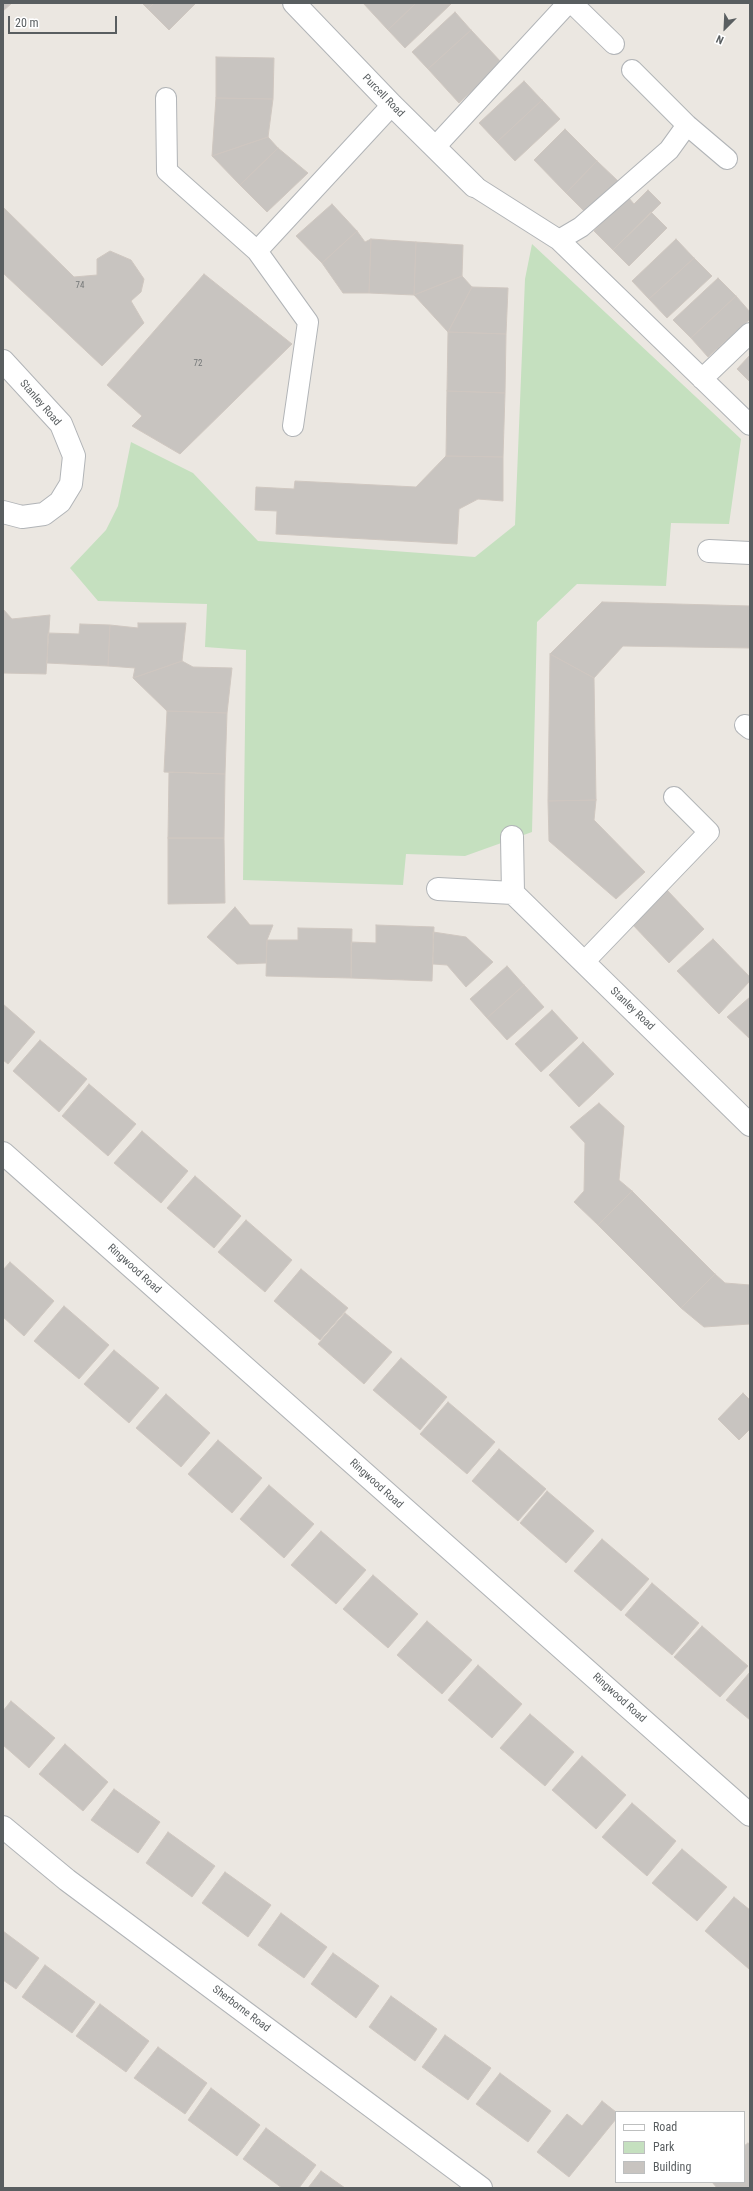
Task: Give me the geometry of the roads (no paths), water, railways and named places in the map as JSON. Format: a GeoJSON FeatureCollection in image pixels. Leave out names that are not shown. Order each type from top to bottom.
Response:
{"type":"FeatureCollection","features":[{"type":"Feature","properties":{"kind":"street","name":"Purcell Road"},"geometry":{"type":"LineString","coordinates":[[294,3],[392,105],[474,186]]}},
{"type":"Feature","properties":{"kind":"street","name":"Stanley Road"},"geometry":{"type":"LineString","coordinates":[[3,361],[60,424],[74,456],[71,484],[60,502],[44,514],[22,517],[3,512]]}},
{"type":"Feature","properties":{"kind":"street"},"geometry":{"type":"LineString","coordinates":[[709,551],[750,552]]}},
{"type":"Feature","properties":{"kind":"street"},"geometry":{"type":"LineString","coordinates":[[438,889],[513,894],[512,837]]}},
{"type":"Feature","properties":{"kind":"street","name":"Stanley Road"},"geometry":{"type":"LineString","coordinates":[[513,894],[750,1125]]}},
{"type":"Feature","properties":{"kind":"street","name":"Ringwood Road"},"geometry":{"type":"LineString","coordinates":[[3,1152],[750,1815]]}},
{"type":"Feature","properties":{"kind":"street","name":"Sherborne Road"},"geometry":{"type":"LineString","coordinates":[[3,1827],[67,1880],[481,2188]]}},
{"type":"Feature","properties":{"kind":"lane"},"geometry":{"type":"LineString","coordinates":[[435,147],[568,3]]}},
{"type":"Feature","properties":{"kind":"lane"},"geometry":{"type":"LineString","coordinates":[[572,3],[614,44]]}},
{"type":"Feature","properties":{"kind":"lane"},"geometry":{"type":"LineString","coordinates":[[632,70],[687,125],[727,159]]}},
{"type":"Feature","properties":{"kind":"lane"},"geometry":{"type":"LineString","coordinates":[[166,98],[167,172],[257,251],[308,322],[293,426]]}},
{"type":"Feature","properties":{"kind":"lane"},"geometry":{"type":"LineString","coordinates":[[257,251],[392,105]]}},
{"type":"Feature","properties":{"kind":"lane"},"geometry":{"type":"LineString","coordinates":[[559,240],[581,228],[669,150],[687,125]]}},
{"type":"Feature","properties":{"kind":"lane"},"geometry":{"type":"LineString","coordinates":[[474,186],[559,240],[750,425]]}},
{"type":"Feature","properties":{"kind":"lane"},"geometry":{"type":"LineString","coordinates":[[702,379],[750,333]]}},
{"type":"Feature","properties":{"kind":"lane"},"geometry":{"type":"LineString","coordinates":[[584,962],[709,832],[674,797]]}}]}
